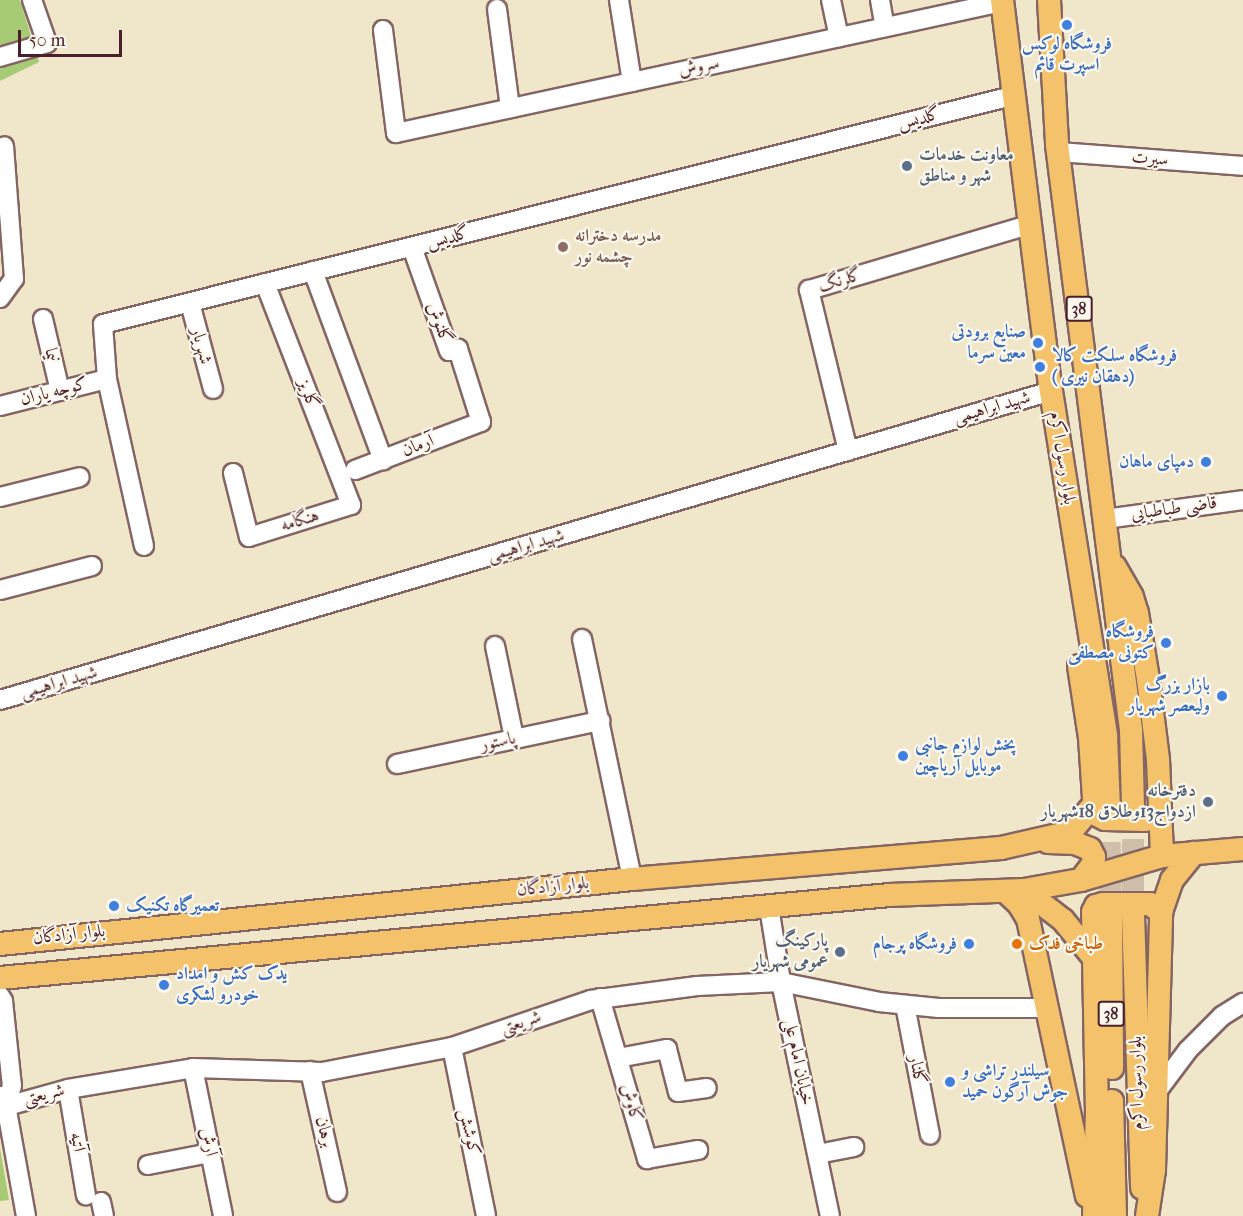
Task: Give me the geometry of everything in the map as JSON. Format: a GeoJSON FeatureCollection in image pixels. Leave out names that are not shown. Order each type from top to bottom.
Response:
{"type":"FeatureCollection","features":[{"type":"Feature","properties":{"kind":"main road","name":"بلوار رسول اکرم"},"geometry":{"type":"LineString","coordinates":[[1049,0],[1058,152],[1131,730],[1132,806]]}},
{"type":"Feature","properties":{"kind":"main road","name":"بلوار رسول اکرم"},"geometry":{"type":"LineString","coordinates":[[1002,1],[1012,96],[1022,149],[1029,225],[1051,391],[1106,735],[1101,807]]}},
{"type":"Feature","properties":{"kind":"main road"},"geometry":{"type":"LineString","coordinates":[[1109,555],[1132,597],[1137,613],[1155,729],[1162,856]]}},
{"type":"Feature","properties":{"kind":"main road"},"geometry":{"type":"LineString","coordinates":[[1101,807],[1095,814],[1105,819],[1152,819],[1160,814]]}},
{"type":"Feature","properties":{"kind":"main road","name":"بلوار آزادگان"},"geometry":{"type":"LineString","coordinates":[[0,944],[497,892],[1028,844],[1074,828],[1101,807]]}},
{"type":"Feature","properties":{"kind":"main road"},"geometry":{"type":"LineString","coordinates":[[1028,844],[1083,845],[1094,857],[1089,872],[1081,880]]}},
{"type":"Feature","properties":{"kind":"main road","name":"بلوار آزادگان"},"geometry":{"type":"LineString","coordinates":[[0,978],[889,895],[1015,891],[1081,880],[1162,856],[1243,849]]}},
{"type":"Feature","properties":{"kind":"main road"},"geometry":{"type":"LineString","coordinates":[[1146,1216],[1155,1170],[1161,912],[1172,880],[1194,853]]}},
{"type":"Feature","properties":{"kind":"main road"},"geometry":{"type":"LineString","coordinates":[[1015,891],[1063,920],[1094,958]]}},
{"type":"Feature","properties":{"kind":"main road"},"geometry":{"type":"LineString","coordinates":[[1015,891],[1019,904],[1028,919],[1093,1216]]}},
{"type":"Feature","properties":{"kind":"main road"},"geometry":{"type":"LineString","coordinates":[[497,892],[501,931]]}},
{"type":"Feature","properties":{"kind":"main road"},"geometry":{"type":"LineString","coordinates":[[1093,1216],[1097,1109],[1093,912],[1096,906],[1103,903],[1150,903],[1161,912]]}},
{"type":"Feature","properties":{"kind":"main road","name":"بلوار رسول اکرم"},"geometry":{"type":"LineString","coordinates":[[1115,1216],[1122,914],[1139,1158],[1146,1216]]}},
{"type":"Feature","properties":{"kind":"street"},"geometry":{"type":"LineString","coordinates":[[0,57],[47,43],[32,0]]}},
{"type":"Feature","properties":{"kind":"street"},"geometry":{"type":"LineString","coordinates":[[619,0],[633,81]]}},
{"type":"Feature","properties":{"kind":"street"},"geometry":{"type":"LineString","coordinates":[[831,0],[839,37]]}},
{"type":"Feature","properties":{"kind":"street"},"geometry":{"type":"LineString","coordinates":[[880,0],[885,27]]}},
{"type":"Feature","properties":{"kind":"street","name":"سروش"},"geometry":{"type":"LineString","coordinates":[[383,30],[396,133],[1002,1]]}},
{"type":"Feature","properties":{"kind":"street"},"geometry":{"type":"LineString","coordinates":[[497,9],[510,108]]}},
{"type":"Feature","properties":{"kind":"street","name":"گلدیس"},"geometry":{"type":"LineString","coordinates":[[144,546],[107,379],[103,324],[1012,96]]}},
{"type":"Feature","properties":{"kind":"street"},"geometry":{"type":"LineString","coordinates":[[0,298],[15,279],[4,146]]}},
{"type":"Feature","properties":{"kind":"street","name":"سیرت"},"geometry":{"type":"LineString","coordinates":[[1058,152],[1243,166]]}},
{"type":"Feature","properties":{"kind":"street","name":"گلرنگ"},"geometry":{"type":"LineString","coordinates":[[848,451],[809,290],[1029,225]]}},
{"type":"Feature","properties":{"kind":"street","name":"گلنوش"},"geometry":{"type":"LineString","coordinates":[[412,247],[449,351],[458,349],[481,422]]}},
{"type":"Feature","properties":{"kind":"street"},"geometry":{"type":"LineString","coordinates":[[313,271],[383,460]]}},
{"type":"Feature","properties":{"kind":"street","name":"گلریز"},"geometry":{"type":"LineString","coordinates":[[265,284],[351,505]]}},
{"type":"Feature","properties":{"kind":"street","name":"شهریار"},"geometry":{"type":"LineString","coordinates":[[190,303],[213,389]]}},
{"type":"Feature","properties":{"kind":"street","name":"نیما"},"geometry":{"type":"LineString","coordinates":[[43,319],[60,390]]}},
{"type":"Feature","properties":{"kind":"street","name":"کوچه یاران"},"geometry":{"type":"LineString","coordinates":[[0,406],[107,379]]}},
{"type":"Feature","properties":{"kind":"street","name":"شهید ابراهیمی"},"geometry":{"type":"LineString","coordinates":[[0,700],[1051,391]]}},
{"type":"Feature","properties":{"kind":"street","name":"آرمان"},"geometry":{"type":"LineString","coordinates":[[355,470],[481,422]]}},
{"type":"Feature","properties":{"kind":"street","name":"هنگامه"},"geometry":{"type":"LineString","coordinates":[[232,473],[249,537],[351,505]]}},
{"type":"Feature","properties":{"kind":"street"},"geometry":{"type":"LineString","coordinates":[[0,497],[80,477]]}},
{"type":"Feature","properties":{"kind":"street","name":"قاضی طباطبایی"},"geometry":{"type":"LineString","coordinates":[[1105,519],[1243,500]]}},
{"type":"Feature","properties":{"kind":"street"},"geometry":{"type":"LineString","coordinates":[[0,590],[92,566]]}},
{"type":"Feature","properties":{"kind":"street"},"geometry":{"type":"LineString","coordinates":[[582,639],[632,879]]}},
{"type":"Feature","properties":{"kind":"street"},"geometry":{"type":"LineString","coordinates":[[495,646],[514,738]]}},
{"type":"Feature","properties":{"kind":"street","name":"پاستور"},"geometry":{"type":"LineString","coordinates":[[397,764],[600,721]]}},
{"type":"Feature","properties":{"kind":"street","name":"خیابان امام علی"},"geometry":{"type":"LineString","coordinates":[[769,907],[781,982],[830,1216]]}},
{"type":"Feature","properties":{"kind":"street","name":"شریعتی"},"geometry":{"type":"LineString","coordinates":[[2,1102],[193,1068],[322,1072],[452,1047],[600,998],[697,986],[781,982],[833,994],[904,1005],[939,1008],[1047,1008]]}},
{"type":"Feature","properties":{"kind":"street"},"geometry":{"type":"LineString","coordinates":[[0,996],[3,1001],[12,1086],[2,1102],[26,1216]]}},
{"type":"Feature","properties":{"kind":"street","name":"کاوش"},"geometry":{"type":"LineString","coordinates":[[600,998],[647,1159],[698,1150]]}},
{"type":"Feature","properties":{"kind":"street"},"geometry":{"type":"LineString","coordinates":[[1158,1090],[1188,1050],[1222,1016],[1243,1003]]}},
{"type":"Feature","properties":{"kind":"street","name":"گلنار"},"geometry":{"type":"LineString","coordinates":[[904,1005],[930,1135]]}},
{"type":"Feature","properties":{"kind":"street","name":"کوشش"},"geometry":{"type":"LineString","coordinates":[[452,1047],[486,1216]]}},
{"type":"Feature","properties":{"kind":"street"},"geometry":{"type":"LineString","coordinates":[[618,1058],[667,1048],[678,1092],[707,1089]]}},
{"type":"Feature","properties":{"kind":"street","name":"آرش"},"geometry":{"type":"LineString","coordinates":[[193,1068],[223,1216]]}},
{"type":"Feature","properties":{"kind":"street","name":"برهان"},"geometry":{"type":"LineString","coordinates":[[310,1071],[337,1192]]}},
{"type":"Feature","properties":{"kind":"street","name":"آتیه"},"geometry":{"type":"LineString","coordinates":[[68,1089],[97,1204]]}},
{"type":"Feature","properties":{"kind":"street"},"geometry":{"type":"LineString","coordinates":[[818,1154],[854,1147]]}},
{"type":"Feature","properties":{"kind":"street"},"geometry":{"type":"LineString","coordinates":[[148,1165],[210,1153]]}},
{"type":"Feature","properties":{"kind":"green space"},"geometry":{"type":"Polygon","coordinates":[[[0,0],[20,0],[39,62],[0,81],[0,0]]]}},
{"type":"Feature","properties":{"kind":"green space"},"geometry":{"type":"Polygon","coordinates":[[[0,1148],[9,1200],[0,1201],[0,1148]]]}},
{"type":"Feature","properties":{"kind":"tunnel"},"geometry":{"type":"LineString","coordinates":[[1133,806],[1133,914]]}},
{"type":"Feature","properties":{"kind":"tunnel"},"geometry":{"type":"LineString","coordinates":[[1109,809],[1111,914]]}},
{"type":"Feature","properties":{"kind":"place","name":"فروشگاه لوکس اسپرت قائم"},"geometry":{"type":"Point","coordinates":[1067,25]}},
{"type":"Feature","properties":{"kind":"place","name":"معاونت خدمات شهر و مناطق"},"geometry":{"type":"Point","coordinates":[907,166]}},
{"type":"Feature","properties":{"kind":"place","name":"مدرسه دخترانه چشمه نور"},"geometry":{"type":"Point","coordinates":[563,247]}},
{"type":"Feature","properties":{"kind":"place","name":"صنایع برودتی معین سرما"},"geometry":{"type":"Point","coordinates":[1038,343]}},
{"type":"Feature","properties":{"kind":"place","name":"فروشگاه سلکت کالا ( دهقان نیری)"},"geometry":{"type":"Point","coordinates":[1040,367]}},
{"type":"Feature","properties":{"kind":"place","name":"دمپای ماهان"},"geometry":{"type":"Point","coordinates":[1206,462]}},
{"type":"Feature","properties":{"kind":"place","name":"فروشگاه کتونی مصطفی"},"geometry":{"type":"Point","coordinates":[1166,643]}},
{"type":"Feature","properties":{"kind":"place","name":"بازار بزرگ ولیعصر شهریار"},"geometry":{"type":"Point","coordinates":[1222,696]}},
{"type":"Feature","properties":{"kind":"place","name":"پخش لوازم جانبی موبایل آریاچین"},"geometry":{"type":"Point","coordinates":[903,756]}},
{"type":"Feature","properties":{"kind":"place","name":"دفترخانه ازدواج13وطلاق 18شهریار"},"geometry":{"type":"Point","coordinates":[1208,802]}},
{"type":"Feature","properties":{"kind":"place","name":"تعمیرگاه تکنیک"},"geometry":{"type":"Point","coordinates":[114,906]}},
{"type":"Feature","properties":{"kind":"place","name":"فروشگاه پرجام"},"geometry":{"type":"Point","coordinates":[969,944]}},
{"type":"Feature","properties":{"kind":"place","name":"طباخی فدک"},"geometry":{"type":"Point","coordinates":[1017,944]}},
{"type":"Feature","properties":{"kind":"place","name":"پارکینگ عمومی شهریار"},"geometry":{"type":"Point","coordinates":[840,952]}},
{"type":"Feature","properties":{"kind":"place","name":"یدک کش و امداد خودرو لشکری"},"geometry":{"type":"Point","coordinates":[164,985]}},
{"type":"Feature","properties":{"kind":"place","name":"سیلندر تراشی و جوش آرگون حمید"},"geometry":{"type":"Point","coordinates":[950,1082]}}]}
